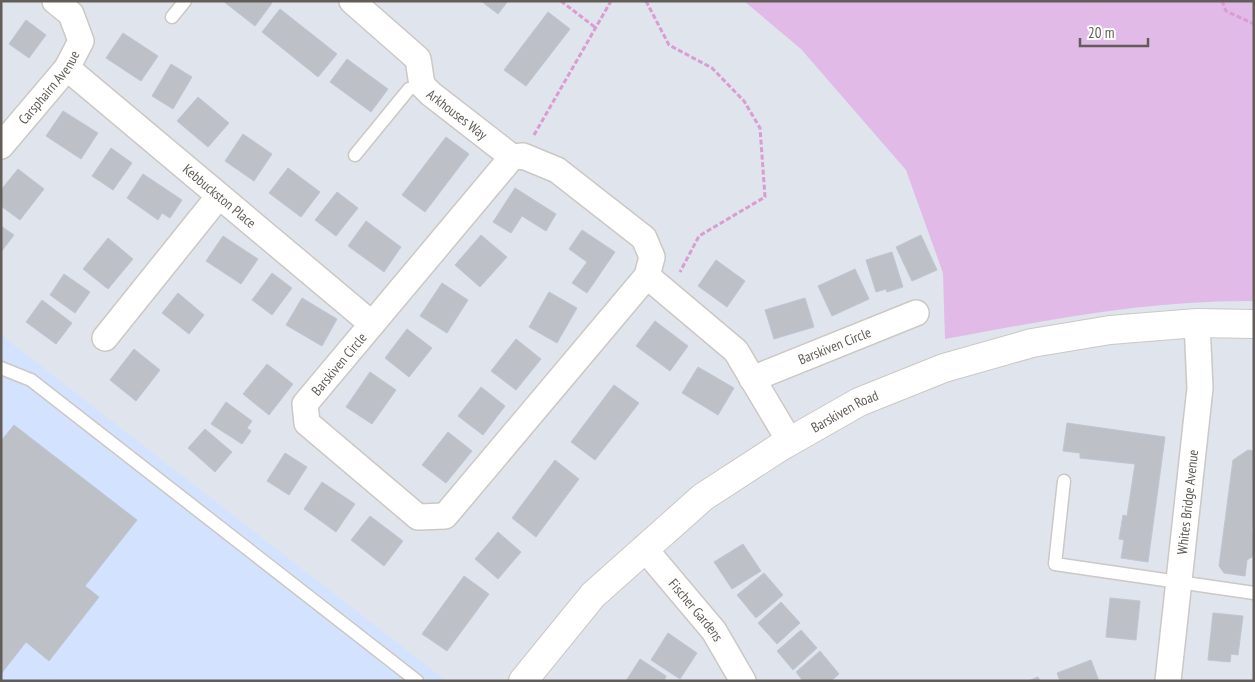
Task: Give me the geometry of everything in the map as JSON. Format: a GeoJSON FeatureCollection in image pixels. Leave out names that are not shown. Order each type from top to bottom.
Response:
{"type":"FeatureCollection","features":[{"type":"Feature","properties":{"kind":"street","name":"Carsphairn Avenue"},"geometry":{"type":"LineString","coordinates":[[1,146],[67,68],[81,41],[71,14],[55,1]]}},
{"type":"Feature","properties":{"kind":"street","name":"Arkhouses Way"},"geometry":{"type":"LineString","coordinates":[[352,1],[418,59],[422,85],[517,157]]}},
{"type":"Feature","properties":{"kind":"street","name":"Kebbuckston Place"},"geometry":{"type":"LineString","coordinates":[[67,68],[372,324]]}},
{"type":"Feature","properties":{"kind":"street"},"geometry":{"type":"LineString","coordinates":[[517,157],[557,170],[644,238],[652,257],[647,276],[736,352],[790,442]]}},
{"type":"Feature","properties":{"kind":"street","name":"Barskiven Circle"},"geometry":{"type":"LineString","coordinates":[[517,157],[305,404],[308,422],[418,517],[445,516],[647,276]]}},
{"type":"Feature","properties":{"kind":"street"},"geometry":{"type":"LineString","coordinates":[[105,338],[220,196]]}},
{"type":"Feature","properties":{"kind":"street","name":"Barskiven Circle"},"geometry":{"type":"LineString","coordinates":[[752,378],[916,313]]}},
{"type":"Feature","properties":{"kind":"street","name":"Barskiven Road"},"geometry":{"type":"LineString","coordinates":[[522,681],[593,596],[644,548],[703,497],[790,442],[859,402],[944,368],[1032,343],[1110,330],[1197,322],[1254,324]]}},
{"type":"Feature","properties":{"kind":"street","name":"Whites Bridge Avenue"},"geometry":{"type":"LineString","coordinates":[[1168,681],[1200,388],[1197,322]]}},
{"type":"Feature","properties":{"kind":"street","name":"Fischer Gardens"},"geometry":{"type":"LineString","coordinates":[[644,548],[714,631],[741,680]]}},
{"type":"Feature","properties":{"kind":"lane"},"geometry":{"type":"LineString","coordinates":[[172,17],[185,1]]}},
{"type":"Feature","properties":{"kind":"lane"},"geometry":{"type":"LineString","coordinates":[[355,155],[409,89],[422,85]]}},
{"type":"Feature","properties":{"kind":"lane"},"geometry":{"type":"LineString","coordinates":[[1,368],[31,380],[417,681]]}},
{"type":"Feature","properties":{"kind":"lane"},"geometry":{"type":"LineString","coordinates":[[1064,481],[1055,564],[1254,593]]}},
{"type":"Feature","properties":{"kind":"path"},"geometry":{"type":"LineString","coordinates":[[561,1],[596,28]]}},
{"type":"Feature","properties":{"kind":"path"},"geometry":{"type":"LineString","coordinates":[[517,157],[611,1]]}},
{"type":"Feature","properties":{"kind":"path"},"geometry":{"type":"LineString","coordinates":[[646,1],[669,45],[712,68],[744,101],[760,128],[764,197],[699,236],[668,293]]}},
{"type":"Feature","properties":{"kind":"path"},"geometry":{"type":"LineString","coordinates":[[1222,1],[1226,11],[1254,24]]}},
{"type":"Feature","properties":{"kind":"shaded area"},"geometry":{"type":"Polygon","coordinates":[[[744,1],[1254,1],[1254,301],[1176,304],[1098,312],[945,339],[943,273],[906,170],[801,49],[744,1]]]}},
{"type":"Feature","properties":{"kind":"shaded area"},"geometry":{"type":"Polygon","coordinates":[[[1,335],[446,681],[1,681],[1,335]]]}},
{"type":"Feature","properties":{"kind":"building"},"geometry":{"type":"Polygon","coordinates":[[[223,1],[271,1],[272,3],[255,26],[223,1]]]}},
{"type":"Feature","properties":{"kind":"building"},"geometry":{"type":"Polygon","coordinates":[[[481,1],[508,1],[498,14],[481,1]]]}},
{"type":"Feature","properties":{"kind":"building"},"geometry":{"type":"Polygon","coordinates":[[[280,9],[337,54],[318,77],[262,32],[280,9]]]}},
{"type":"Feature","properties":{"kind":"building"},"geometry":{"type":"Polygon","coordinates":[[[548,12],[570,29],[526,86],[504,70],[548,12]]]}},
{"type":"Feature","properties":{"kind":"building"},"geometry":{"type":"Polygon","coordinates":[[[26,20],[46,35],[29,58],[9,44],[26,20]]]}},
{"type":"Feature","properties":{"kind":"building"},"geometry":{"type":"Polygon","coordinates":[[[123,33],[158,56],[141,81],[106,58],[123,33]]]}},
{"type":"Feature","properties":{"kind":"building"},"geometry":{"type":"Polygon","coordinates":[[[347,59],[388,89],[371,112],[330,82],[347,59]]]}},
{"type":"Feature","properties":{"kind":"building"},"geometry":{"type":"Polygon","coordinates":[[[171,64],[192,77],[173,109],[152,96],[171,64]]]}},
{"type":"Feature","properties":{"kind":"building"},"geometry":{"type":"Polygon","coordinates":[[[198,97],[229,123],[208,147],[177,121],[198,97]]]}},
{"type":"Feature","properties":{"kind":"building"},"geometry":{"type":"Polygon","coordinates":[[[63,111],[98,133],[81,159],[46,136],[63,111]]]}},
{"type":"Feature","properties":{"kind":"building"},"geometry":{"type":"Polygon","coordinates":[[[243,134],[272,154],[254,181],[225,161],[243,134]]]}},
{"type":"Feature","properties":{"kind":"building"},"geometry":{"type":"Polygon","coordinates":[[[446,137],[469,154],[425,212],[402,195],[446,137]]]}},
{"type":"Feature","properties":{"kind":"building"},"geometry":{"type":"Polygon","coordinates":[[[111,148],[132,163],[113,190],[92,176],[111,148]]]}},
{"type":"Feature","properties":{"kind":"building"},"geometry":{"type":"Polygon","coordinates":[[[288,168],[320,192],[301,217],[269,193],[288,168]]]}},
{"type":"Feature","properties":{"kind":"building"},"geometry":{"type":"Polygon","coordinates":[[[18,169],[44,189],[20,220],[1,206],[1,190],[18,169]]]}},
{"type":"Feature","properties":{"kind":"building"},"geometry":{"type":"Polygon","coordinates":[[[143,174],[182,200],[170,218],[162,213],[158,220],[127,198],[143,174]]]}},
{"type":"Feature","properties":{"kind":"building"},"geometry":{"type":"Polygon","coordinates":[[[515,188],[556,214],[546,231],[522,216],[511,233],[493,222],[515,188]]]}},
{"type":"Feature","properties":{"kind":"building"},"geometry":{"type":"Polygon","coordinates":[[[337,192],[358,208],[336,236],[315,220],[337,192]]]}},
{"type":"Feature","properties":{"kind":"building"},"geometry":{"type":"Polygon","coordinates":[[[366,221],[401,247],[384,272],[348,246],[366,221]]]}},
{"type":"Feature","properties":{"kind":"building"},"geometry":{"type":"Polygon","coordinates":[[[1,226],[14,235],[1,252],[1,226]]]}},
{"type":"Feature","properties":{"kind":"building"},"geometry":{"type":"Polygon","coordinates":[[[582,230],[615,252],[587,293],[572,283],[587,262],[569,249],[582,230]]]}},
{"type":"Feature","properties":{"kind":"building"},"geometry":{"type":"Polygon","coordinates":[[[481,235],[507,257],[480,287],[455,265],[481,235]]]}},
{"type":"Feature","properties":{"kind":"building"},"geometry":{"type":"Polygon","coordinates":[[[921,235],[937,270],[912,281],[896,247],[921,235]]]}},
{"type":"Feature","properties":{"kind":"building"},"geometry":{"type":"Polygon","coordinates":[[[223,236],[258,259],[241,284],[206,261],[223,236]]]}},
{"type":"Feature","properties":{"kind":"building"},"geometry":{"type":"Polygon","coordinates":[[[108,238],[133,259],[108,289],[83,269],[108,238]]]}},
{"type":"Feature","properties":{"kind":"building"},"geometry":{"type":"Polygon","coordinates":[[[892,252],[903,287],[887,292],[886,289],[876,292],[866,260],[892,252]]]}},
{"type":"Feature","properties":{"kind":"building"},"geometry":{"type":"Polygon","coordinates":[[[716,260],[745,281],[727,307],[698,286],[716,260]]]}},
{"type":"Feature","properties":{"kind":"building"},"geometry":{"type":"Polygon","coordinates":[[[855,269],[869,299],[832,316],[818,286],[855,269]]]}},
{"type":"Feature","properties":{"kind":"building"},"geometry":{"type":"Polygon","coordinates":[[[272,273],[292,288],[272,315],[252,300],[272,273]]]}},
{"type":"Feature","properties":{"kind":"building"},"geometry":{"type":"Polygon","coordinates":[[[64,274],[90,292],[75,313],[50,295],[64,274]]]}},
{"type":"Feature","properties":{"kind":"building"},"geometry":{"type":"Polygon","coordinates":[[[442,283],[468,300],[447,333],[420,316],[442,283]]]}},
{"type":"Feature","properties":{"kind":"building"},"geometry":{"type":"Polygon","coordinates":[[[549,292],[577,308],[557,343],[529,327],[549,292]]]}},
{"type":"Feature","properties":{"kind":"building"},"geometry":{"type":"Polygon","coordinates":[[[178,293],[204,315],[189,334],[162,313],[178,293]]]}},
{"type":"Feature","properties":{"kind":"building"},"geometry":{"type":"Polygon","coordinates":[[[302,298],[337,319],[322,346],[286,325],[302,298]]]}},
{"type":"Feature","properties":{"kind":"building"},"geometry":{"type":"Polygon","coordinates":[[[805,298],[814,327],[774,339],[765,310],[805,298]]]}},
{"type":"Feature","properties":{"kind":"building"},"geometry":{"type":"Polygon","coordinates":[[[42,300],[72,323],[56,344],[26,322],[42,300]]]}},
{"type":"Feature","properties":{"kind":"building"},"geometry":{"type":"Polygon","coordinates":[[[655,321],[688,346],[670,371],[636,346],[655,321]]]}},
{"type":"Feature","properties":{"kind":"building"},"geometry":{"type":"Polygon","coordinates":[[[407,329],[432,348],[409,377],[385,358],[407,329]]]}},
{"type":"Feature","properties":{"kind":"building"},"geometry":{"type":"Polygon","coordinates":[[[516,339],[541,359],[516,390],[491,371],[516,339]]]}},
{"type":"Feature","properties":{"kind":"building"},"geometry":{"type":"Polygon","coordinates":[[[134,349],[160,370],[136,401],[110,380],[134,349]]]}},
{"type":"Feature","properties":{"kind":"building"},"geometry":{"type":"Polygon","coordinates":[[[267,364],[293,384],[269,415],[243,394],[267,364]]]}},
{"type":"Feature","properties":{"kind":"building"},"geometry":{"type":"Polygon","coordinates":[[[698,367],[734,388],[718,415],[682,393],[698,367]]]}},
{"type":"Feature","properties":{"kind":"building"},"geometry":{"type":"Polygon","coordinates":[[[370,372],[396,390],[372,424],[346,407],[370,372]]]}},
{"type":"Feature","properties":{"kind":"building"},"geometry":{"type":"Polygon","coordinates":[[[614,385],[639,403],[595,460],[571,442],[614,385]]]}},
{"type":"Feature","properties":{"kind":"building"},"geometry":{"type":"Polygon","coordinates":[[[481,387],[505,406],[483,435],[458,416],[481,387]]]}},
{"type":"Feature","properties":{"kind":"building"},"geometry":{"type":"Polygon","coordinates":[[[226,402],[252,421],[247,428],[251,431],[242,444],[211,424],[226,402]]]}},
{"type":"Feature","properties":{"kind":"building"},"geometry":{"type":"Polygon","coordinates":[[[1067,423],[1165,437],[1148,562],[1121,558],[1124,540],[1119,539],[1123,515],[1127,516],[1135,464],[1080,458],[1080,453],[1063,451],[1067,423]]]}},
{"type":"Feature","properties":{"kind":"building"},"geometry":{"type":"Polygon","coordinates":[[[14,425],[137,520],[85,586],[99,597],[49,661],[26,642],[1,674],[1,441],[14,425]]]}},
{"type":"Feature","properties":{"kind":"building"},"geometry":{"type":"Polygon","coordinates":[[[205,429],[232,452],[215,472],[188,448],[205,429]]]}},
{"type":"Feature","properties":{"kind":"building"},"geometry":{"type":"Polygon","coordinates":[[[448,432],[472,451],[446,483],[422,465],[448,432]]]}},
{"type":"Feature","properties":{"kind":"building"},"geometry":{"type":"Polygon","coordinates":[[[1248,450],[1254,451],[1252,532],[1254,543],[1252,557],[1247,560],[1245,576],[1224,573],[1219,566],[1233,460],[1248,450]]]}},
{"type":"Feature","properties":{"kind":"building"},"geometry":{"type":"Polygon","coordinates":[[[285,453],[307,467],[289,495],[267,481],[285,453]]]}},
{"type":"Feature","properties":{"kind":"building"},"geometry":{"type":"Polygon","coordinates":[[[555,460],[579,479],[536,537],[512,518],[555,460]]]}},
{"type":"Feature","properties":{"kind":"building"},"geometry":{"type":"Polygon","coordinates":[[[322,482],[355,504],[336,532],[304,509],[322,482]]]}},
{"type":"Feature","properties":{"kind":"building"},"geometry":{"type":"Polygon","coordinates":[[[370,516],[403,541],[384,566],[351,540],[370,516]]]}},
{"type":"Feature","properties":{"kind":"building"},"geometry":{"type":"Polygon","coordinates":[[[498,532],[521,552],[498,579],[475,559],[498,532]]]}},
{"type":"Feature","properties":{"kind":"building"},"geometry":{"type":"Polygon","coordinates":[[[743,544],[761,571],[732,589],[714,562],[743,544]]]}},
{"type":"Feature","properties":{"kind":"building"},"geometry":{"type":"Polygon","coordinates":[[[764,573],[783,595],[756,618],[737,595],[764,573]]]}},
{"type":"Feature","properties":{"kind":"building"},"geometry":{"type":"Polygon","coordinates":[[[464,576],[489,594],[447,651],[422,634],[464,576]]]}},
{"type":"Feature","properties":{"kind":"building"},"geometry":{"type":"Polygon","coordinates":[[[1110,598],[1140,601],[1136,640],[1106,637],[1110,598]]]}},
{"type":"Feature","properties":{"kind":"building"},"geometry":{"type":"Polygon","coordinates":[[[781,602],[800,623],[777,644],[758,623],[781,602]]]}},
{"type":"Feature","properties":{"kind":"building"},"geometry":{"type":"Polygon","coordinates":[[[1213,613],[1243,616],[1238,655],[1231,654],[1230,662],[1208,660],[1213,613]]]}},
{"type":"Feature","properties":{"kind":"building"},"geometry":{"type":"Polygon","coordinates":[[[801,630],[817,648],[793,670],[777,651],[801,630]]]}},
{"type":"Feature","properties":{"kind":"building"},"geometry":{"type":"Polygon","coordinates":[[[668,633],[697,653],[680,679],[651,660],[668,633]]]}},
{"type":"Feature","properties":{"kind":"building"},"geometry":{"type":"Polygon","coordinates":[[[820,651],[839,674],[831,681],[803,681],[796,672],[820,651]]]}},
{"type":"Feature","properties":{"kind":"building"},"geometry":{"type":"Polygon","coordinates":[[[640,659],[666,676],[664,681],[626,681],[640,659]]]}},
{"type":"Feature","properties":{"kind":"building"},"geometry":{"type":"Polygon","coordinates":[[[1091,660],[1099,681],[1060,681],[1057,673],[1091,660]]]}},
{"type":"Feature","properties":{"kind":"building"},"geometry":{"type":"Polygon","coordinates":[[[1038,677],[1040,681],[1028,681],[1038,677]]]}}]}
